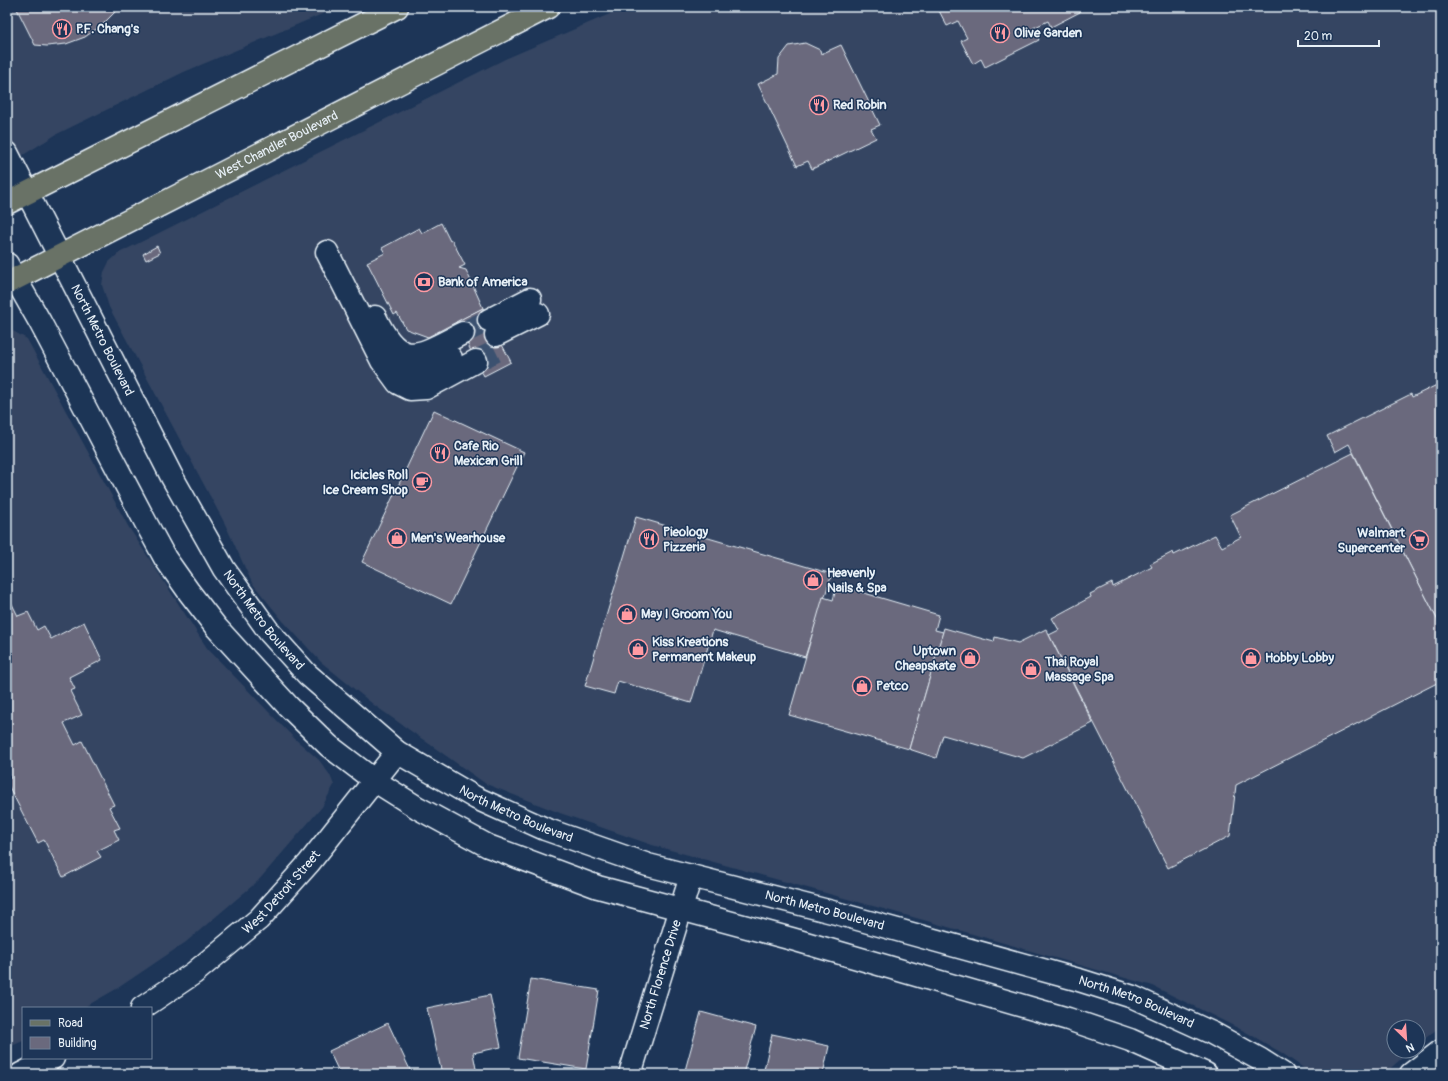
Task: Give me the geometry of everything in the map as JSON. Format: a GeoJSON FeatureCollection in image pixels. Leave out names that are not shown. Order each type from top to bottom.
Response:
{"type":"FeatureCollection","features":[{"type":"Feature","properties":{"kind":"main road"},"geometry":{"type":"LineString","coordinates":[[7,203],[397,7]]}},
{"type":"Feature","properties":{"kind":"main road","name":"West Chandler Boulevard"},"geometry":{"type":"LineString","coordinates":[[10,275],[60,256],[548,7]]}},
{"type":"Feature","properties":{"kind":"street","name":"North Metro Boulevard"},"geometry":{"type":"LineString","coordinates":[[7,153],[172,477],[224,570],[270,633],[307,674],[397,752],[476,798],[545,829],[648,865],[1049,972],[1133,997],[1212,1034],[1261,1060],[1283,1074]]}},
{"type":"Feature","properties":{"kind":"street"},"geometry":{"type":"LineString","coordinates":[[333,249],[383,334],[396,349],[409,355],[470,348],[426,388],[410,389],[398,383],[382,361],[333,249]]}},
{"type":"Feature","properties":{"kind":"street"},"geometry":{"type":"LineString","coordinates":[[10,275],[40,322],[165,558],[189,592],[216,627],[288,706],[329,746],[375,781],[424,812],[488,846],[598,887],[792,939],[1068,1019],[1130,1040],[1206,1074]]}},
{"type":"Feature","properties":{"kind":"street"},"geometry":{"type":"LineString","coordinates":[[538,314],[496,334],[538,314]]}},
{"type":"Feature","properties":{"kind":"street","name":"West Detroit Street"},"geometry":{"type":"LineString","coordinates":[[143,1007],[194,973],[260,919],[309,863],[397,752]]}},
{"type":"Feature","properties":{"kind":"street","name":"North Florence Drive"},"geometry":{"type":"LineString","coordinates":[[630,1074],[690,876]]}},
{"type":"Feature","properties":{"kind":"street"},"geometry":{"type":"LineString","coordinates":[[1411,1074],[1441,1051]]}},
{"type":"Feature","properties":{"kind":"street"},"geometry":{"type":"LineString","coordinates":[[21,1074],[51,1059]]}},
{"type":"Feature","properties":{"kind":"shaded area"},"geometry":{"type":"Polygon","coordinates":[[[7,7],[339,7],[184,72],[57,134],[7,165],[7,7]]]}},
{"type":"Feature","properties":{"kind":"shaded area"},"geometry":{"type":"Polygon","coordinates":[[[626,7],[1441,7],[1441,1026],[1426,1038],[1426,1019],[1386,1019],[1386,1059],[1401,1059],[1384,1074],[1312,1074],[1282,1053],[1244,1031],[1153,986],[927,921],[652,845],[560,813],[486,784],[374,705],[321,662],[283,621],[252,583],[225,524],[109,307],[102,285],[104,272],[109,262],[119,253],[505,59],[626,7]]]}},
{"type":"Feature","properties":{"kind":"shaded area"},"geometry":{"type":"Polygon","coordinates":[[[13,331],[27,339],[128,526],[207,648],[294,738],[319,760],[330,775],[334,785],[322,807],[258,881],[186,942],[118,988],[85,1007],[22,1007],[22,1041],[7,1048],[7,332],[13,331]]]}},
{"type":"Feature","properties":{"kind":"building","name":"P.F. Chang's"},"geometry":{"type":"Polygon","coordinates":[[[16,7],[114,7],[115,12],[102,25],[85,37],[66,44],[47,46],[35,45],[16,7]]]}},
{"type":"Feature","properties":{"kind":"building","name":"Olive Garden"},"geometry":{"type":"Polygon","coordinates":[[[937,7],[1077,7],[1080,12],[1051,27],[1048,21],[1033,28],[1039,40],[985,67],[981,59],[973,64],[961,41],[967,38],[958,21],[947,26],[937,7]]]}},
{"type":"Feature","properties":{"kind":"building","name":"Red Robin"},"geometry":{"type":"Polygon","coordinates":[[[805,43],[820,50],[821,54],[841,45],[880,125],[871,129],[876,138],[812,169],[808,161],[797,166],[758,84],[778,74],[779,59],[789,46],[805,43]]]}},
{"type":"Feature","properties":{"kind":"building","name":"Bank of America"},"geometry":{"type":"Polygon","coordinates":[[[441,223],[465,265],[459,268],[466,270],[483,308],[428,337],[406,329],[397,313],[394,315],[367,262],[385,253],[382,248],[419,228],[422,233],[441,223]]]}},
{"type":"Feature","properties":{"kind":"building"},"geometry":{"type":"Polygon","coordinates":[[[157,246],[160,253],[146,260],[143,254],[157,246]]]}},
{"type":"Feature","properties":{"kind":"building"},"geometry":{"type":"Polygon","coordinates":[[[483,308],[511,362],[484,376],[456,322],[483,308]]]}},
{"type":"Feature","properties":{"kind":"building","name":"Walmart Supercenter"},"geometry":{"type":"Polygon","coordinates":[[[1441,383],[1441,627],[1349,444],[1335,452],[1327,436],[1411,394],[1412,397],[1441,383]]]}},
{"type":"Feature","properties":{"kind":"building"},"geometry":{"type":"Polygon","coordinates":[[[434,410],[524,452],[451,604],[362,562],[434,410]]]}},
{"type":"Feature","properties":{"kind":"building","name":"Hobby Lobby"},"geometry":{"type":"Polygon","coordinates":[[[1353,453],[1441,627],[1441,681],[1236,785],[1230,836],[1168,868],[1049,635],[1059,630],[1052,618],[1091,597],[1090,594],[1112,583],[1113,587],[1152,567],[1150,564],[1173,552],[1174,555],[1215,535],[1222,547],[1241,537],[1230,515],[1353,453]]]}},
{"type":"Feature","properties":{"kind":"building"},"geometry":{"type":"Polygon","coordinates":[[[636,517],[832,574],[805,657],[713,630],[691,703],[618,681],[614,694],[585,686],[636,517]]]}},
{"type":"Feature","properties":{"kind":"building","name":"Petco"},"geometry":{"type":"Polygon","coordinates":[[[837,585],[939,615],[935,630],[943,632],[909,749],[789,715],[823,597],[833,600],[837,585]]]}},
{"type":"Feature","properties":{"kind":"building"},"geometry":{"type":"Polygon","coordinates":[[[7,594],[18,616],[28,612],[37,630],[44,626],[51,639],[84,622],[102,660],[69,677],[75,689],[70,691],[82,715],[64,723],[75,745],[82,741],[114,805],[109,807],[120,828],[114,830],[119,840],[97,851],[101,857],[63,877],[44,840],[38,843],[7,783],[7,779],[11,778],[7,770],[7,594]]]}},
{"type":"Feature","properties":{"kind":"building"},"geometry":{"type":"Polygon","coordinates":[[[944,628],[994,642],[995,637],[1018,643],[1046,629],[1093,723],[1023,758],[943,735],[936,758],[909,749],[944,628]]]}},
{"type":"Feature","properties":{"kind":"building"},"geometry":{"type":"Polygon","coordinates":[[[531,979],[599,990],[586,1069],[518,1058],[531,979]]]}},
{"type":"Feature","properties":{"kind":"building"},"geometry":{"type":"Polygon","coordinates":[[[490,995],[501,1047],[473,1053],[477,1074],[442,1074],[427,1008],[490,995]]]}},
{"type":"Feature","properties":{"kind":"building"},"geometry":{"type":"Polygon","coordinates":[[[701,1012],[756,1027],[743,1074],[684,1074],[701,1012]]]}},
{"type":"Feature","properties":{"kind":"building"},"geometry":{"type":"Polygon","coordinates":[[[388,1023],[412,1074],[340,1074],[329,1051],[388,1023]]]}},
{"type":"Feature","properties":{"kind":"building"},"geometry":{"type":"Polygon","coordinates":[[[772,1034],[829,1046],[823,1074],[763,1074],[772,1034]]]}},
{"type":"Feature","properties":{"kind":"building"},"geometry":{"type":"Polygon","coordinates":[[[302,1067],[305,1074],[287,1074],[302,1067]]]}},
{"type":"Feature","properties":{"kind":"tunnel"},"geometry":{"type":"LineString","coordinates":[[463,333],[489,320]]}},
{"type":"Feature","properties":{"kind":"tunnel"},"geometry":{"type":"LineString","coordinates":[[476,361],[503,348]]}},
{"type":"Feature","properties":{"kind":"place","name":"P.F. Chang's"},"geometry":{"type":"Point","coordinates":[62,29]}},
{"type":"Feature","properties":{"kind":"place","name":"Olive Garden"},"geometry":{"type":"Point","coordinates":[1000,33]}},
{"type":"Feature","properties":{"kind":"place","name":"Red Robin"},"geometry":{"type":"Point","coordinates":[819,105]}},
{"type":"Feature","properties":{"kind":"place","name":"Bank of America"},"geometry":{"type":"Point","coordinates":[424,282]}},
{"type":"Feature","properties":{"kind":"place","name":"Cafe Rio Mexican Grill"},"geometry":{"type":"Point","coordinates":[440,453]}},
{"type":"Feature","properties":{"kind":"place","name":"Icicles Roll Ice Cream Shop"},"geometry":{"type":"Point","coordinates":[422,482]}},
{"type":"Feature","properties":{"kind":"place","name":"Men's Wearhouse"},"geometry":{"type":"Point","coordinates":[397,538]}},
{"type":"Feature","properties":{"kind":"place","name":"Pieology Pizzeria"},"geometry":{"type":"Point","coordinates":[649,539]}},
{"type":"Feature","properties":{"kind":"place","name":"Walmart Supercenter"},"geometry":{"type":"Point","coordinates":[1419,540]}},
{"type":"Feature","properties":{"kind":"place","name":"Heavenly Nails & Spa"},"geometry":{"type":"Point","coordinates":[813,580]}},
{"type":"Feature","properties":{"kind":"place","name":"May I Groom You"},"geometry":{"type":"Point","coordinates":[627,614]}},
{"type":"Feature","properties":{"kind":"place","name":"Kiss Kreations Permanent Makeup"},"geometry":{"type":"Point","coordinates":[638,649]}},
{"type":"Feature","properties":{"kind":"place","name":"Uptown Cheapskate"},"geometry":{"type":"Point","coordinates":[970,658]}},
{"type":"Feature","properties":{"kind":"place","name":"Hobby Lobby"},"geometry":{"type":"Point","coordinates":[1251,658]}},
{"type":"Feature","properties":{"kind":"place","name":"Thai Royal Massage Spa"},"geometry":{"type":"Point","coordinates":[1031,669]}},
{"type":"Feature","properties":{"kind":"place","name":"Petco"},"geometry":{"type":"Point","coordinates":[862,686]}}]}
